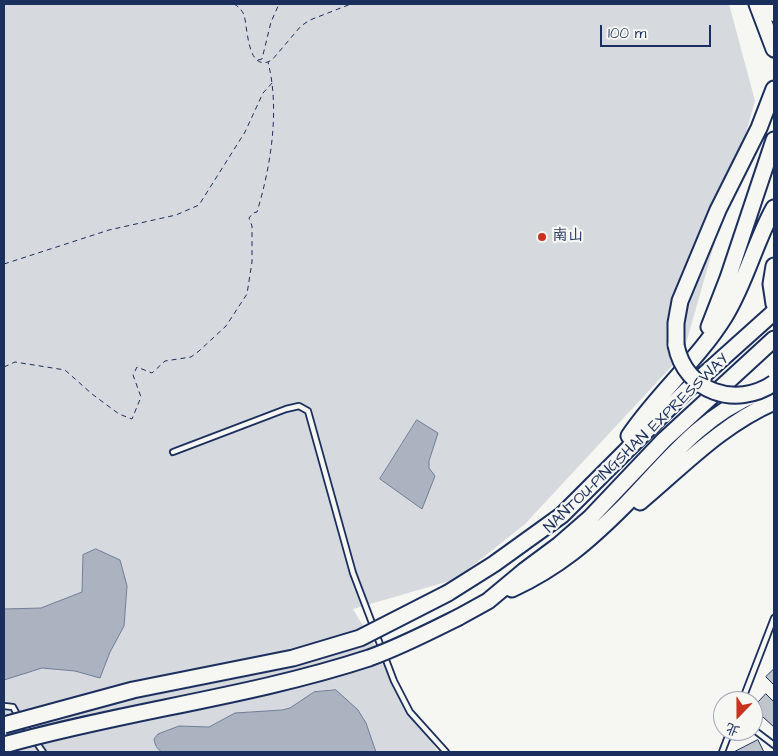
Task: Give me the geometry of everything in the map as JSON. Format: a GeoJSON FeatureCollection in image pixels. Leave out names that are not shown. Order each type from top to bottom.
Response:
{"type":"FeatureCollection","features":[{"type":"Feature","properties":{"kind":"highway"},"geometry":{"type":"LineString","coordinates":[[757,4],[774,49]]}},
{"type":"Feature","properties":{"kind":"highway"},"geometry":{"type":"LineString","coordinates":[[774,88],[759,128],[718,210],[680,301],[676,323],[678,354],[686,370],[698,382],[713,391],[731,396],[742,396],[760,391],[774,383]]}},
{"type":"Feature","properties":{"kind":"highway"},"geometry":{"type":"LineString","coordinates":[[695,355],[719,305],[774,140]]}},
{"type":"Feature","properties":{"kind":"highway"},"geometry":{"type":"LineString","coordinates":[[607,469],[633,430],[714,332],[734,301],[774,208]]}},
{"type":"Feature","properties":{"kind":"highway"},"geometry":{"type":"LineString","coordinates":[[774,266],[771,284],[774,304]]}},
{"type":"Feature","properties":{"kind":"highway","name":"NANTOU-PINGSHAN EXPRESSWAY"},"geometry":{"type":"LineString","coordinates":[[4,725],[133,690],[293,658],[360,638],[448,593],[494,564],[562,515],[687,390],[774,312]]}},
{"type":"Feature","properties":{"kind":"highway","name":"NANTOU-PINGSHAN EXPRESSWAY"},"geometry":{"type":"LineString","coordinates":[[4,745],[54,731],[171,707],[323,671],[369,658],[413,640],[459,617],[488,600],[559,546],[590,518],[664,440],[770,343]]}},
{"type":"Feature","properties":{"kind":"highway"},"geometry":{"type":"LineString","coordinates":[[488,600],[552,568],[571,555],[708,422],[740,401],[774,387]]}},
{"type":"Feature","properties":{"kind":"highway"},"geometry":{"type":"LineString","coordinates":[[592,536],[621,516],[709,441],[732,425],[774,402]]}},
{"type":"Feature","properties":{"kind":"main road"},"geometry":{"type":"LineString","coordinates":[[769,4],[774,14]]}},
{"type":"Feature","properties":{"kind":"lane"},"geometry":{"type":"LineString","coordinates":[[173,452],[286,408],[299,406],[308,411],[353,573],[394,681],[410,712],[446,752]]}},
{"type":"Feature","properties":{"kind":"lane"},"geometry":{"type":"LineString","coordinates":[[746,691],[772,631],[774,618]]}},
{"type":"Feature","properties":{"kind":"lane"},"geometry":{"type":"LineString","coordinates":[[4,706],[13,706],[43,752]]}},
{"type":"Feature","properties":{"kind":"lane"},"geometry":{"type":"LineString","coordinates":[[763,737],[774,745]]}},
{"type":"Feature","properties":{"kind":"path"},"geometry":{"type":"LineString","coordinates":[[234,4],[241,9],[244,16],[250,49],[258,60],[268,62],[272,60],[301,26],[310,20],[351,4]]}},
{"type":"Feature","properties":{"kind":"path"},"geometry":{"type":"LineString","coordinates":[[258,60],[262,59],[271,22],[279,4]]}},
{"type":"Feature","properties":{"kind":"path"},"geometry":{"type":"LineString","coordinates":[[4,368],[15,362],[65,370],[92,394],[120,414],[132,419],[141,397],[133,376],[137,367],[152,373],[165,361],[191,357],[226,326],[247,294],[252,262],[252,226],[249,218],[253,212],[257,212],[266,182],[274,107],[273,81],[268,62]]}},
{"type":"Feature","properties":{"kind":"path"},"geometry":{"type":"LineString","coordinates":[[4,264],[110,230],[176,215],[199,205],[245,132],[263,93],[273,81]]}},
{"type":"Feature","properties":{"kind":"shaded area"},"geometry":{"type":"Polygon","coordinates":[[[4,4],[729,4],[755,101],[683,354],[525,524],[456,579],[353,609],[438,752],[4,752],[4,4]]]}},
{"type":"Feature","properties":{"kind":"shaded area"},"geometry":{"type":"Polygon","coordinates":[[[417,420],[438,433],[429,461],[429,468],[435,476],[422,509],[380,479],[417,420]]]}},
{"type":"Feature","properties":{"kind":"shaded area"},"geometry":{"type":"Polygon","coordinates":[[[96,549],[120,560],[127,586],[124,626],[110,652],[100,678],[75,671],[42,668],[4,680],[4,609],[41,608],[82,592],[83,555],[96,549]]]}},
{"type":"Feature","properties":{"kind":"shaded area"},"geometry":{"type":"Polygon","coordinates":[[[336,690],[358,710],[366,723],[376,752],[162,752],[155,743],[154,739],[158,734],[179,726],[209,727],[235,713],[282,710],[290,708],[314,692],[336,690]]]}},
{"type":"Feature","properties":{"kind":"building"},"geometry":{"type":"Polygon","coordinates":[[[774,669],[774,685],[766,677],[774,669]]]}},
{"type":"Feature","properties":{"kind":"building"},"geometry":{"type":"Polygon","coordinates":[[[766,694],[774,702],[774,727],[763,717],[763,697],[766,694]]]}},
{"type":"Feature","properties":{"kind":"building"},"geometry":{"type":"Polygon","coordinates":[[[758,741],[764,752],[734,752],[758,741]]]}},
{"type":"Feature","properties":{"kind":"place","name":"南山"},"geometry":{"type":"Point","coordinates":[542,237]}}]}
